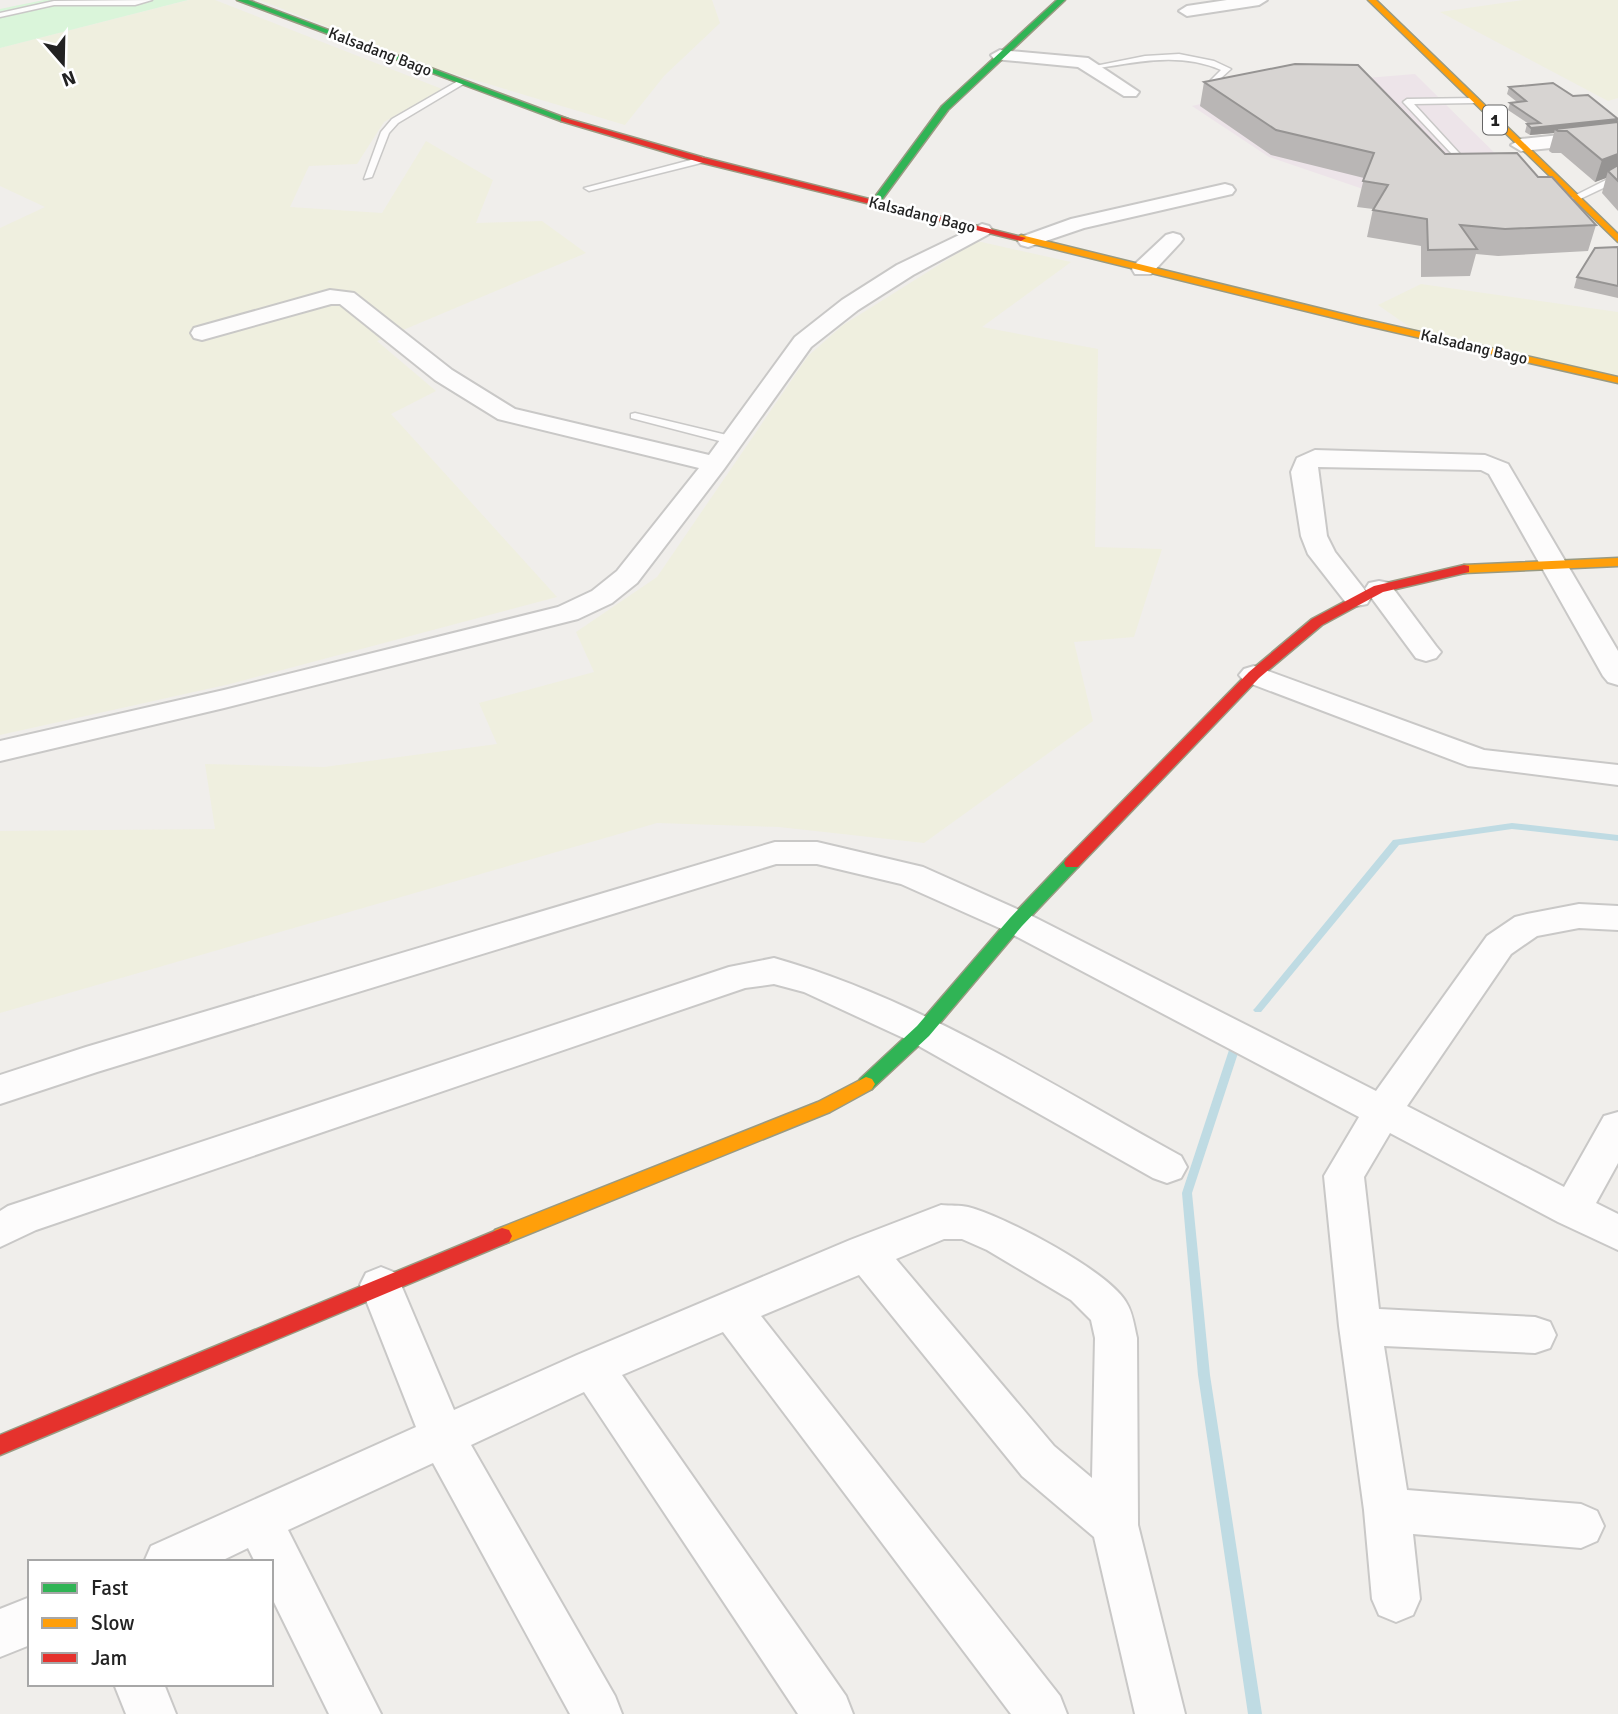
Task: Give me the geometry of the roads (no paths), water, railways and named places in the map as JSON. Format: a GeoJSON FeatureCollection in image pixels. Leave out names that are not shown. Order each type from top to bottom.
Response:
{"type":"FeatureCollection","features":[{"type":"Feature","properties":{"kind":"main road","name":"Kalsadang Bago"},"geometry":{"type":"LineString","coordinates":[[241,0],[553,116],[702,160],[1143,269],[1618,380]]}},
{"type":"Feature","properties":{"kind":"main road"},"geometry":{"type":"LineString","coordinates":[[875,204],[945,108],[1061,0]]}},
{"type":"Feature","properties":{"kind":"main road","name":"1"},"geometry":{"type":"LineString","coordinates":[[1372,0],[1521,145],[1534,165],[1575,198],[1618,239]]}},
{"type":"Feature","properties":{"kind":"main road"},"geometry":{"type":"LineString","coordinates":[[0,1445],[381,1284],[824,1107],[868,1083],[923,1031],[1016,922],[1254,676],[1317,622],[1368,594],[1473,567],[1618,562]]}},
{"type":"Feature","properties":{"kind":"street"},"geometry":{"type":"LineString","coordinates":[[1187,11],[1259,0]]}},
{"type":"Feature","properties":{"kind":"street"},"geometry":{"type":"LineString","coordinates":[[1000,55],[1067,59],[1094,67],[1130,92]]}},
{"type":"Feature","properties":{"kind":"street"},"geometry":{"type":"LineString","coordinates":[[1521,145],[1618,135]]}},
{"type":"Feature","properties":{"kind":"street"},"geometry":{"type":"LineString","coordinates":[[1028,241],[1079,223],[1225,190]]}},
{"type":"Feature","properties":{"kind":"street"},"geometry":{"type":"LineString","coordinates":[[0,751],[224,699],[568,613],[602,597],[626,577],[715,464],[803,342],[850,305],[905,270],[982,230]]}},
{"type":"Feature","properties":{"kind":"street"},"geometry":{"type":"LineString","coordinates":[[1143,269],[1173,239]]}},
{"type":"Feature","properties":{"kind":"street"},"geometry":{"type":"LineString","coordinates":[[202,333],[330,297],[346,298],[433,368],[485,403],[507,414],[715,464]]}},
{"type":"Feature","properties":{"kind":"street"},"geometry":{"type":"LineString","coordinates":[[1426,652],[1368,594],[1322,554],[1314,536],[1304,472],[1306,463],[1315,458],[1485,463],[1499,469],[1618,676]]}},
{"type":"Feature","properties":{"kind":"street"},"geometry":{"type":"LineString","coordinates":[[1254,676],[1479,759],[1618,775]]}},
{"type":"Feature","properties":{"kind":"street"},"geometry":{"type":"LineString","coordinates":[[0,1090],[86,1061],[775,853],[817,853],[911,875],[1016,922],[1618,1233]]}},
{"type":"Feature","properties":{"kind":"street"},"geometry":{"type":"LineString","coordinates":[[1396,1599],[1387,1510],[1360,1326],[1344,1176],[1383,1111],[1499,945],[1527,926],[1578,916],[1618,918]]}},
{"type":"Feature","properties":{"kind":"street"},"geometry":{"type":"LineString","coordinates":[[0,1230],[22,1219],[742,976],[774,971],[816,983],[923,1031],[1167,1167]]}},
{"type":"Feature","properties":{"kind":"street"},"geometry":{"type":"LineString","coordinates":[[1572,1210],[1618,1127]]}},
{"type":"Feature","properties":{"kind":"street"},"geometry":{"type":"LineString","coordinates":[[174,1560],[592,1368],[865,1252],[941,1222],[967,1223],[1001,1238],[1086,1289],[1110,1312],[1115,1338],[1115,1525],[1160,1714]]}},
{"type":"Feature","properties":{"kind":"street"},"geometry":{"type":"LineString","coordinates":[[865,1252],[1038,1461],[1115,1525]]}},
{"type":"Feature","properties":{"kind":"street"},"geometry":{"type":"LineString","coordinates":[[381,1284],[443,1438],[597,1714]]}},
{"type":"Feature","properties":{"kind":"street"},"geometry":{"type":"LineString","coordinates":[[731,1310],[1042,1714]]}},
{"type":"Feature","properties":{"kind":"street"},"geometry":{"type":"LineString","coordinates":[[1360,1326],[1535,1335]]}},
{"type":"Feature","properties":{"kind":"street"},"geometry":{"type":"LineString","coordinates":[[592,1368],[828,1714]]}},
{"type":"Feature","properties":{"kind":"street"},"geometry":{"type":"LineString","coordinates":[[1387,1510],[1581,1526]]}},
{"type":"Feature","properties":{"kind":"street"},"geometry":{"type":"LineString","coordinates":[[259,1522],[356,1714]]}},
{"type":"Feature","properties":{"kind":"street"},"geometry":{"type":"LineString","coordinates":[[0,1633],[28,1622]]}},
{"type":"Feature","properties":{"kind":"street"},"geometry":{"type":"LineString","coordinates":[[140,1686],[151,1714]]}},
{"type":"Feature","properties":{"kind":"lane"},"geometry":{"type":"LineString","coordinates":[[0,15],[54,3],[125,3],[148,0]]}},
{"type":"Feature","properties":{"kind":"lane"},"geometry":{"type":"LineString","coordinates":[[1094,67],[1171,57],[1206,59],[1227,69],[1211,84]]}},
{"type":"Feature","properties":{"kind":"lane"},"geometry":{"type":"LineString","coordinates":[[367,177],[385,132],[395,121],[461,83]]}},
{"type":"Feature","properties":{"kind":"lane"},"geometry":{"type":"LineString","coordinates":[[1474,100],[1407,102],[1469,168],[1480,167]]}},
{"type":"Feature","properties":{"kind":"lane"},"geometry":{"type":"LineString","coordinates":[[589,188],[702,160]]}},
{"type":"Feature","properties":{"kind":"lane"},"geometry":{"type":"LineString","coordinates":[[1575,198],[1618,177]]}},
{"type":"Feature","properties":{"kind":"lane"},"geometry":{"type":"LineString","coordinates":[[635,416],[731,440]]}},
{"type":"Feature","properties":{"kind":"waterway"},"geometry":{"type":"LineString","coordinates":[[1258,1010],[1396,842],[1512,826],[1618,838]]}},
{"type":"Feature","properties":{"kind":"waterway"},"geometry":{"type":"LineString","coordinates":[[1235,1047],[1187,1193],[1204,1375],[1255,1714]]}}]}
